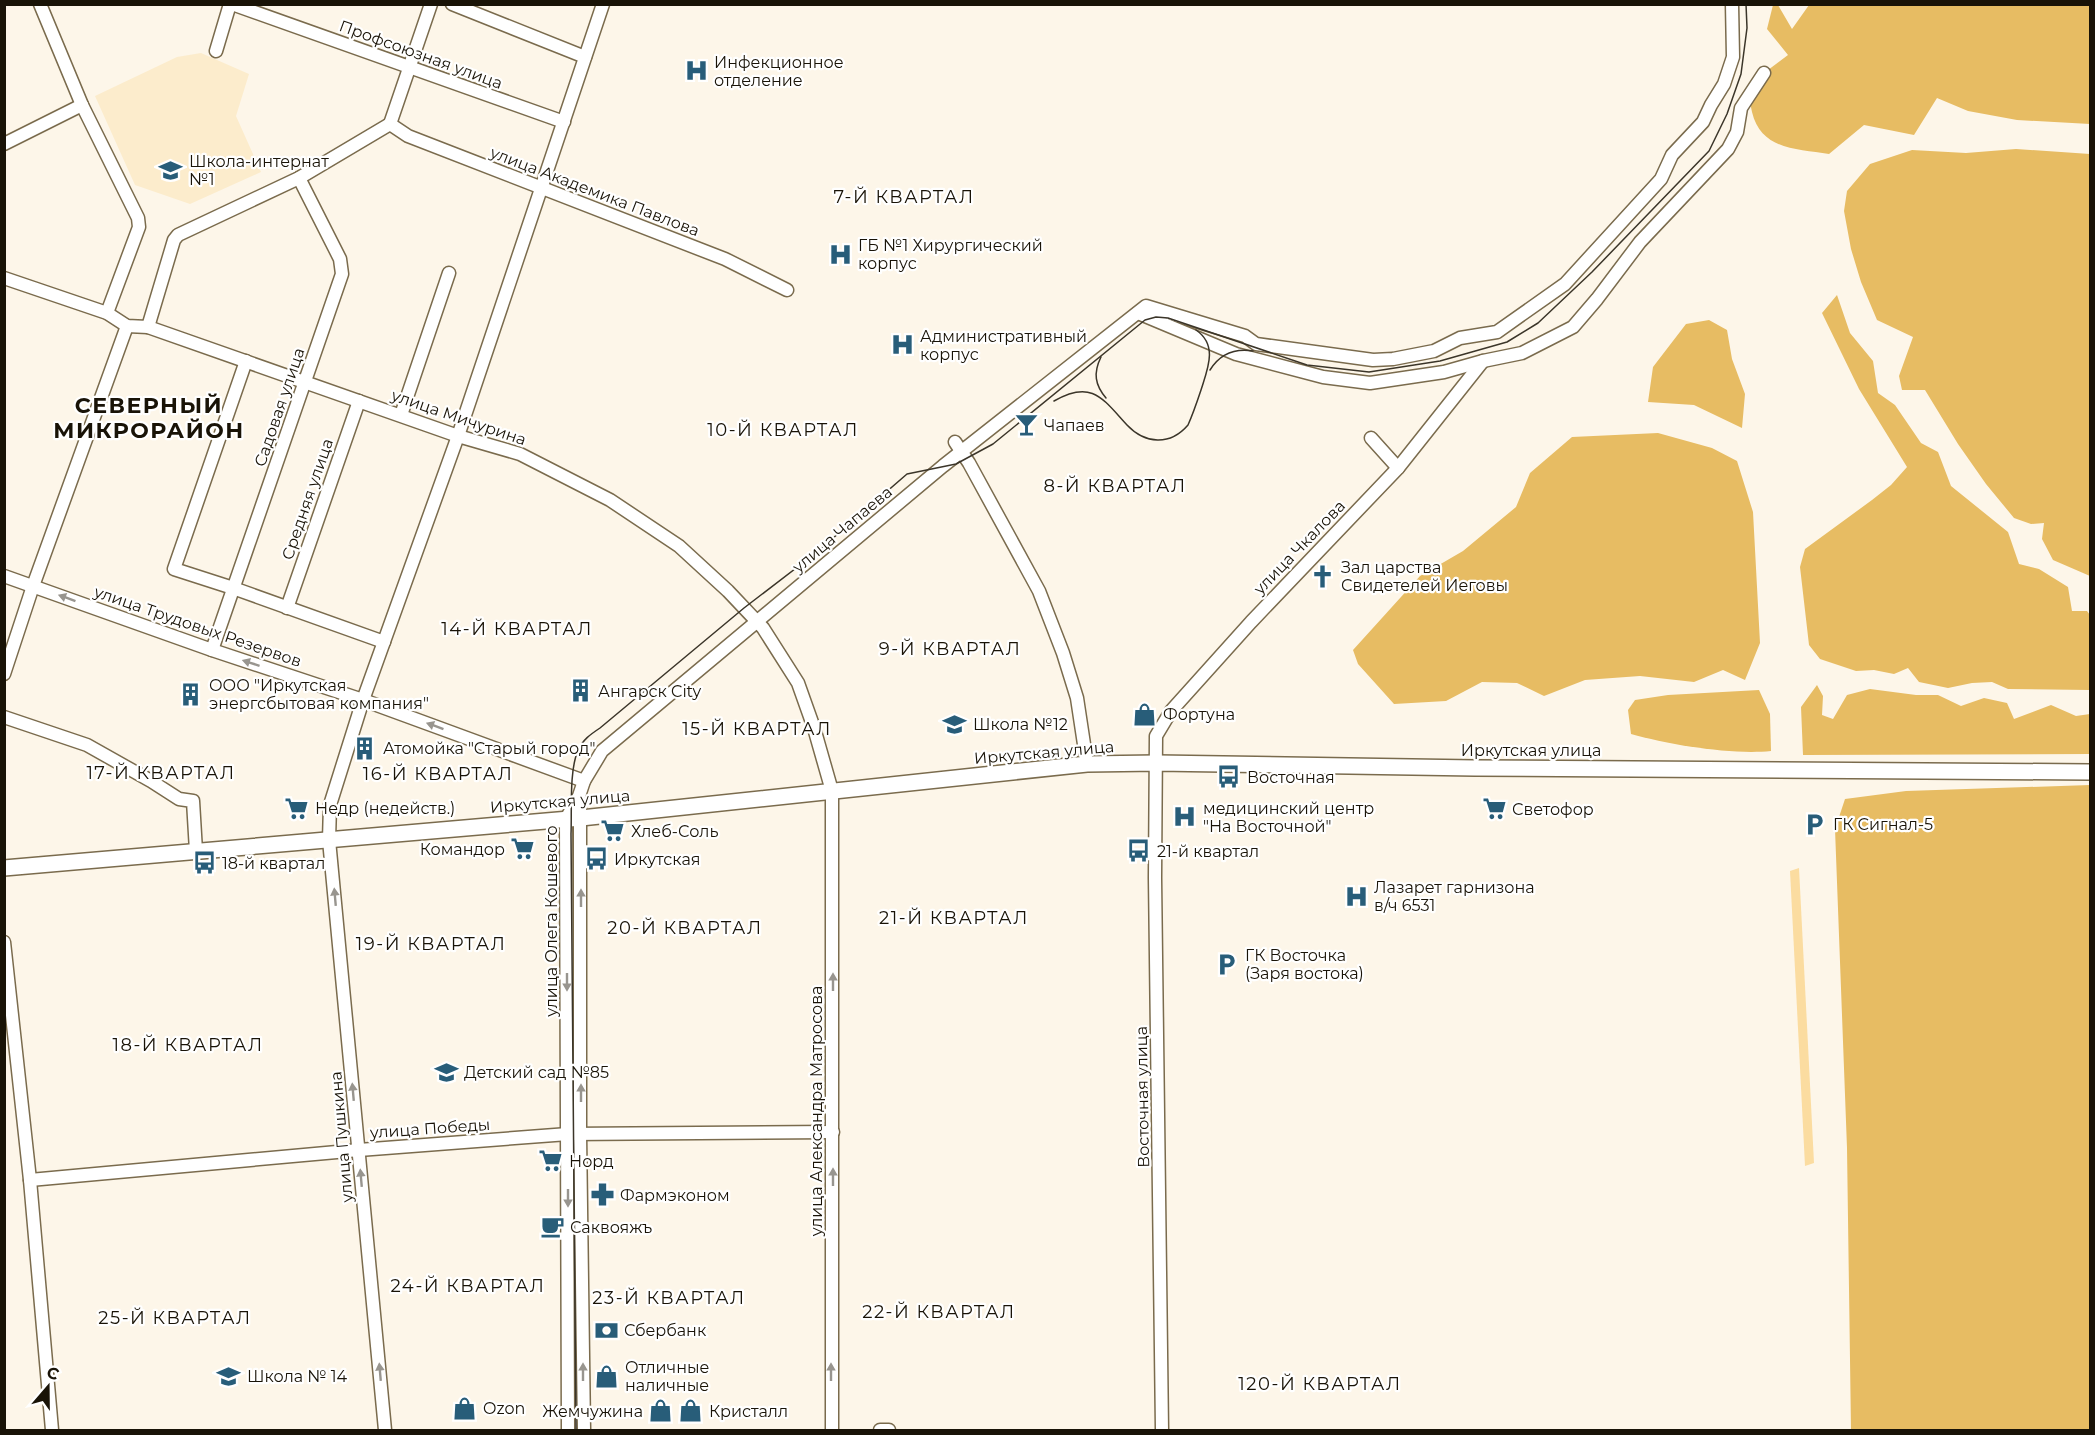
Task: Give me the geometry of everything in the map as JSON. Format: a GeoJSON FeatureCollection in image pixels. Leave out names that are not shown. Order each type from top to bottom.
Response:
{"type":"FeatureCollection","features":[{"type":"Feature","properties":{"kind":"main road","name":"Иркутская улица"},"geometry":{"type":"LineString","coordinates":[[4,868],[574,818],[1087,764],[2091,772]]}},
{"type":"Feature","properties":{"kind":"street"},"geometry":{"type":"LineString","coordinates":[[40,4],[82,105],[138,218],[139,226],[107,313]]}},
{"type":"Feature","properties":{"kind":"street"},"geometry":{"type":"LineString","coordinates":[[216,51],[231,4]]}},
{"type":"Feature","properties":{"kind":"street","name":"Профсоюзная улица"},"geometry":{"type":"LineString","coordinates":[[231,4],[564,122]]}},
{"type":"Feature","properties":{"kind":"street"},"geometry":{"type":"LineString","coordinates":[[148,327],[174,240],[178,235],[299,178],[390,124],[431,4]]}},
{"type":"Feature","properties":{"kind":"street"},"geometry":{"type":"LineString","coordinates":[[452,4],[585,57]]}},
{"type":"Feature","properties":{"kind":"street","name":"улица Пушкина"},"geometry":{"type":"LineString","coordinates":[[385,1431],[330,840],[330,805],[363,700],[458,436],[603,4]]}},
{"type":"Feature","properties":{"kind":"street"},"geometry":{"type":"LineString","coordinates":[[1142,309],[1245,336],[1256,344],[1373,360],[1393,359],[1434,351],[1460,338],[1497,332],[1565,284],[1661,179],[1672,155],[1703,122],[1724,84],[1733,57],[1732,4]]}},
{"type":"Feature","properties":{"kind":"street"},"geometry":{"type":"LineString","coordinates":[[1142,309],[1236,354],[1323,377],[1370,383],[1444,372],[1522,353],[1573,327],[1640,242],[1728,149],[1737,132],[1741,108],[1764,73]]}},
{"type":"Feature","properties":{"kind":"street"},"geometry":{"type":"LineString","coordinates":[[4,144],[82,105]]}},
{"type":"Feature","properties":{"kind":"street","name":"улица Академика Павлова"},"geometry":{"type":"LineString","coordinates":[[390,124],[408,136],[725,258],[787,290]]}},
{"type":"Feature","properties":{"kind":"street","name":"Садовая улица"},"geometry":{"type":"LineString","coordinates":[[212,650],[342,274],[340,259],[299,178]]}},
{"type":"Feature","properties":{"kind":"street"},"geometry":{"type":"LineString","coordinates":[[401,415],[449,273]]}},
{"type":"Feature","properties":{"kind":"street"},"geometry":{"type":"LineString","coordinates":[[4,278],[107,313],[127,326],[33,586],[4,674]]}},
{"type":"Feature","properties":{"kind":"street","name":"улица Чапаева"},"geometry":{"type":"LineString","coordinates":[[579,796],[584,781],[602,751],[958,447],[1142,309]]}},
{"type":"Feature","properties":{"kind":"street","name":"улица Мичурина"},"geometry":{"type":"LineString","coordinates":[[127,326],[148,327],[458,436],[520,454],[610,500],[679,546],[728,591],[763,628],[798,683],[832,791]]}},
{"type":"Feature","properties":{"kind":"street","name":"улица Чкалова"},"geometry":{"type":"LineString","coordinates":[[1157,763],[1156,736],[1171,711],[1251,622],[1398,468],[1483,361]]}},
{"type":"Feature","properties":{"kind":"street"},"geometry":{"type":"LineString","coordinates":[[246,362],[174,569],[384,642]]}},
{"type":"Feature","properties":{"kind":"street","name":"Средняя улица"},"geometry":{"type":"LineString","coordinates":[[287,608],[358,401]]}},
{"type":"Feature","properties":{"kind":"street"},"geometry":{"type":"LineString","coordinates":[[1371,438],[1398,468]]}},
{"type":"Feature","properties":{"kind":"street"},"geometry":{"type":"LineString","coordinates":[[958,447],[1039,591],[1063,652],[1077,698],[1087,764]]}},
{"type":"Feature","properties":{"kind":"street","name":"улица Трудовых Резервов"},"geometry":{"type":"LineString","coordinates":[[4,576],[212,650],[363,700],[584,781]]}},
{"type":"Feature","properties":{"kind":"street"},"geometry":{"type":"LineString","coordinates":[[4,717],[87,745],[179,799],[193,801],[196,850]]}},
{"type":"Feature","properties":{"kind":"street","name":"Восточная улица"},"geometry":{"type":"LineString","coordinates":[[1157,763],[1155,879],[1162,1431]]}},
{"type":"Feature","properties":{"kind":"street","name":"улица Александра Матросова"},"geometry":{"type":"LineString","coordinates":[[832,791],[832,1431]]}},
{"type":"Feature","properties":{"kind":"street","name":"улица Олега Кошевого"},"geometry":{"type":"LineString","coordinates":[[568,1431],[574,1134],[574,818],[579,796]]}},
{"type":"Feature","properties":{"kind":"street"},"geometry":{"type":"LineString","coordinates":[[4,942],[30,1180],[52,1431]]}},
{"type":"Feature","properties":{"kind":"street","name":"улица Победы"},"geometry":{"type":"LineString","coordinates":[[30,1180],[359,1150],[574,1134],[833,1132]]}},
{"type":"Feature","properties":{"kind":"street","name":"улица Олега Кошевого"},"geometry":{"type":"LineString","coordinates":[[574,1134],[584,1431]]}},
{"type":"Feature","properties":{"kind":"street"},"geometry":{"type":"LineString","coordinates":[[880,1431],[889,1431]]}},
{"type":"Feature","properties":{"kind":"shaded area"},"geometry":{"type":"Polygon","coordinates":[[[1773,5],[1778,5],[1792,29],[1809,5],[2090,5],[2090,124],[2017,120],[1968,111],[1937,98],[1914,135],[1864,125],[1829,154],[1793,149],[1782,145],[1763,134],[1752,112],[1750,100],[1750,89],[1764,73],[1788,55],[1767,29],[1773,5]]]}},
{"type":"Feature","properties":{"kind":"shaded area"},"geometry":{"type":"Polygon","coordinates":[[[201,53],[249,74],[236,116],[261,172],[190,204],[135,185],[95,96],[177,57],[201,53]]]}},
{"type":"Feature","properties":{"kind":"shaded area"},"geometry":{"type":"Polygon","coordinates":[[[2016,149],[2090,154],[2090,576],[2053,560],[2042,539],[2044,523],[2031,524],[2014,518],[1986,484],[1958,444],[1925,390],[1902,390],[1899,376],[1913,337],[1877,320],[1861,282],[1851,249],[1844,211],[1847,191],[1870,164],[1912,150],[1966,153],[2016,149]]]}},
{"type":"Feature","properties":{"kind":"shaded area"},"geometry":{"type":"Polygon","coordinates":[[[1837,295],[1850,333],[1873,361],[1878,393],[1895,405],[1921,443],[1938,452],[1951,486],[2008,532],[2019,564],[2039,569],[2068,587],[2072,611],[2087,611],[2090,615],[2090,690],[2008,689],[1992,682],[1948,688],[1919,682],[1908,668],[1894,674],[1874,670],[1856,671],[1820,659],[1809,645],[1800,567],[1805,549],[1891,485],[1907,467],[1859,389],[1822,313],[1837,295]]]}},
{"type":"Feature","properties":{"kind":"shaded area"},"geometry":{"type":"Polygon","coordinates":[[[1709,320],[1727,330],[1732,359],[1745,394],[1742,428],[1694,405],[1648,402],[1653,367],[1686,324],[1709,320]]]}},
{"type":"Feature","properties":{"kind":"shaded area"},"geometry":{"type":"Polygon","coordinates":[[[1658,433],[1712,448],[1737,461],[1753,512],[1760,643],[1745,680],[1723,670],[1694,682],[1640,676],[1585,680],[1544,696],[1517,683],[1482,682],[1446,701],[1394,704],[1358,664],[1353,650],[1420,576],[1463,551],[1516,507],[1530,473],[1572,437],[1658,433]]]}},
{"type":"Feature","properties":{"kind":"shaded area"},"geometry":{"type":"Polygon","coordinates":[[[1817,685],[1823,696],[1822,715],[1833,719],[1847,695],[1870,689],[1916,695],[1938,695],[1961,706],[1984,698],[2007,703],[2014,719],[2051,705],[2076,716],[2090,714],[2090,754],[1803,755],[1801,707],[1817,685]]]}},
{"type":"Feature","properties":{"kind":"shaded area"},"geometry":{"type":"Polygon","coordinates":[[[1759,690],[1770,714],[1771,751],[1738,752],[1701,748],[1631,734],[1628,710],[1635,700],[1668,695],[1759,690]]]}},
{"type":"Feature","properties":{"kind":"shaded area"},"geometry":{"type":"Polygon","coordinates":[[[2090,785],[2090,1430],[1851,1430],[1847,1148],[1835,829],[1845,799],[1906,791],[2090,785]]]}},
{"type":"Feature","properties":{"kind":"shaded area"},"geometry":{"type":"Polygon","coordinates":[[[1799,868],[1814,1163],[1805,1166],[1790,871],[1799,868]]]}},
{"type":"Feature","properties":{"kind":"tram line"},"geometry":{"type":"LineString","coordinates":[[576,1430],[571,803],[575,759],[584,740],[744,608],[817,552],[907,474],[956,464],[993,444],[1145,320],[1156,317],[1168,318],[1307,365],[1369,372],[1440,361],[1507,342],[1538,323],[1592,272],[1709,151],[1727,114],[1741,74],[1747,28],[1746,4]]}},
{"type":"Feature","properties":{"kind":"tram line"},"geometry":{"type":"LineString","coordinates":[[1054,401],[1067,395],[1087,392],[1103,400],[1127,425],[1142,436],[1158,440],[1173,437],[1188,425],[1208,365],[1207,343],[1196,330]]}},
{"type":"Feature","properties":{"kind":"tram line"},"geometry":{"type":"LineString","coordinates":[[1210,370],[1228,353],[1240,350],[1253,351]]}},
{"type":"Feature","properties":{"kind":"tram line"},"geometry":{"type":"LineString","coordinates":[[1101,357],[1096,379],[1106,398]]}},
{"type":"Feature","properties":{"kind":"place","name":"Инфекционное отделение"},"geometry":{"type":"Point","coordinates":[696,71]}},
{"type":"Feature","properties":{"kind":"place","name":"Школа-интернат №1"},"geometry":{"type":"Point","coordinates":[171,170]}},
{"type":"Feature","properties":{"kind":"place","name":"ГБ №1 Хирургический корпус"},"geometry":{"type":"Point","coordinates":[840,254]}},
{"type":"Feature","properties":{"kind":"place","name":"Административный корпус"},"geometry":{"type":"Point","coordinates":[902,345]}},
{"type":"Feature","properties":{"kind":"place","name":"Чапаев"},"geometry":{"type":"Point","coordinates":[1026,425]}},
{"type":"Feature","properties":{"kind":"place","name":"Зал царства Свидетелей Иеговы"},"geometry":{"type":"Point","coordinates":[1323,576]}},
{"type":"Feature","properties":{"kind":"place","name":"Ангарск City"},"geometry":{"type":"Point","coordinates":[580,691]}},
{"type":"Feature","properties":{"kind":"place","name":"ООО \"Иркутская энергсбытовая компания\""},"geometry":{"type":"Point","coordinates":[191,694]}},
{"type":"Feature","properties":{"kind":"place","name":"Фортуна"},"geometry":{"type":"Point","coordinates":[1145,714]}},
{"type":"Feature","properties":{"kind":"place","name":"Школа №12"},"geometry":{"type":"Point","coordinates":[955,724]}},
{"type":"Feature","properties":{"kind":"place","name":"Атомойка \"Старый город\""},"geometry":{"type":"Point","coordinates":[365,748]}},
{"type":"Feature","properties":{"kind":"place","name":"Восточная"},"geometry":{"type":"Point","coordinates":[1229,777]}},
{"type":"Feature","properties":{"kind":"place","name":"Недр (недейств.)"},"geometry":{"type":"Point","coordinates":[297,808]}},
{"type":"Feature","properties":{"kind":"place","name":"Светофор"},"geometry":{"type":"Point","coordinates":[1494,809]}},
{"type":"Feature","properties":{"kind":"place","name":"медицинский центр \"На Восточной\""},"geometry":{"type":"Point","coordinates":[1185,817]}},
{"type":"Feature","properties":{"kind":"place","name":"ГК Сигнал-5"},"geometry":{"type":"Point","coordinates":[1815,824]}},
{"type":"Feature","properties":{"kind":"place","name":"Хлеб-Соль"},"geometry":{"type":"Point","coordinates":[613,831]}},
{"type":"Feature","properties":{"kind":"place","name":"Командор"},"geometry":{"type":"Point","coordinates":[523,849]}},
{"type":"Feature","properties":{"kind":"place","name":"21-й квартал"},"geometry":{"type":"Point","coordinates":[1139,851]}},
{"type":"Feature","properties":{"kind":"place","name":"Иркутская"},"geometry":{"type":"Point","coordinates":[596,859]}},
{"type":"Feature","properties":{"kind":"place","name":"18-й квартал"},"geometry":{"type":"Point","coordinates":[204,863]}},
{"type":"Feature","properties":{"kind":"place","name":"Лазарет гарнизона в/ч 6531"},"geometry":{"type":"Point","coordinates":[1356,896]}},
{"type":"Feature","properties":{"kind":"place","name":"ГК Восточка (Заря востока)"},"geometry":{"type":"Point","coordinates":[1227,964]}},
{"type":"Feature","properties":{"kind":"place","name":"Детский сад №85"},"geometry":{"type":"Point","coordinates":[446,1072]}},
{"type":"Feature","properties":{"kind":"place","name":"Норд"},"geometry":{"type":"Point","coordinates":[551,1161]}},
{"type":"Feature","properties":{"kind":"place","name":"Фармэконом"},"geometry":{"type":"Point","coordinates":[602,1195]}},
{"type":"Feature","properties":{"kind":"place","name":"Саквояжъ"},"geometry":{"type":"Point","coordinates":[552,1227]}},
{"type":"Feature","properties":{"kind":"place","name":"Сбербанк"},"geometry":{"type":"Point","coordinates":[606,1330]}},
{"type":"Feature","properties":{"kind":"place","name":"Школа № 14"},"geometry":{"type":"Point","coordinates":[229,1376]}},
{"type":"Feature","properties":{"kind":"place","name":"Отличные наличные"},"geometry":{"type":"Point","coordinates":[607,1376]}},
{"type":"Feature","properties":{"kind":"place","name":"Ozon"},"geometry":{"type":"Point","coordinates":[465,1408]}},
{"type":"Feature","properties":{"kind":"place","name":"Жемчужина"},"geometry":{"type":"Point","coordinates":[661,1411]}},
{"type":"Feature","properties":{"kind":"place","name":"Кристалл"},"geometry":{"type":"Point","coordinates":[691,1411]}},
{"type":"Feature","properties":{"kind":"district","name":"7-Й КВАРТАЛ"},"geometry":{"type":"Point","coordinates":[904,197]}},
{"type":"Feature","properties":{"kind":"district","name":"СЕВЕРНЫЙ МИКРОРАЙОН"},"geometry":{"type":"Point","coordinates":[149,418]}},
{"type":"Feature","properties":{"kind":"district","name":"10-Й КВАРТАЛ"},"geometry":{"type":"Point","coordinates":[783,430]}},
{"type":"Feature","properties":{"kind":"district","name":"8-Й КВАРТАЛ"},"geometry":{"type":"Point","coordinates":[1115,486]}},
{"type":"Feature","properties":{"kind":"district","name":"14-Й КВАРТАЛ"},"geometry":{"type":"Point","coordinates":[517,629]}},
{"type":"Feature","properties":{"kind":"district","name":"9-Й КВАРТАЛ"},"geometry":{"type":"Point","coordinates":[950,649]}},
{"type":"Feature","properties":{"kind":"district","name":"15-Й КВАРТАЛ"},"geometry":{"type":"Point","coordinates":[757,729]}},
{"type":"Feature","properties":{"kind":"district","name":"17-Й КВАРТАЛ"},"geometry":{"type":"Point","coordinates":[161,773]}},
{"type":"Feature","properties":{"kind":"district","name":"16-Й КВАРТАЛ"},"geometry":{"type":"Point","coordinates":[438,774]}},
{"type":"Feature","properties":{"kind":"district","name":"21-Й КВАРТАЛ"},"geometry":{"type":"Point","coordinates":[954,918]}},
{"type":"Feature","properties":{"kind":"district","name":"20-Й КВАРТАЛ"},"geometry":{"type":"Point","coordinates":[685,928]}},
{"type":"Feature","properties":{"kind":"district","name":"19-Й КВАРТАЛ"},"geometry":{"type":"Point","coordinates":[431,944]}},
{"type":"Feature","properties":{"kind":"district","name":"18-Й КВАРТАЛ"},"geometry":{"type":"Point","coordinates":[188,1045]}},
{"type":"Feature","properties":{"kind":"district","name":"24-Й КВАРТАЛ"},"geometry":{"type":"Point","coordinates":[468,1286]}},
{"type":"Feature","properties":{"kind":"district","name":"23-Й КВАРТАЛ"},"geometry":{"type":"Point","coordinates":[669,1298]}},
{"type":"Feature","properties":{"kind":"district","name":"22-Й КВАРТАЛ"},"geometry":{"type":"Point","coordinates":[939,1312]}},
{"type":"Feature","properties":{"kind":"district","name":"25-Й КВАРТАЛ"},"geometry":{"type":"Point","coordinates":[175,1318]}},
{"type":"Feature","properties":{"kind":"district","name":"120-Й КВАРТАЛ"},"geometry":{"type":"Point","coordinates":[1320,1384]}}]}
